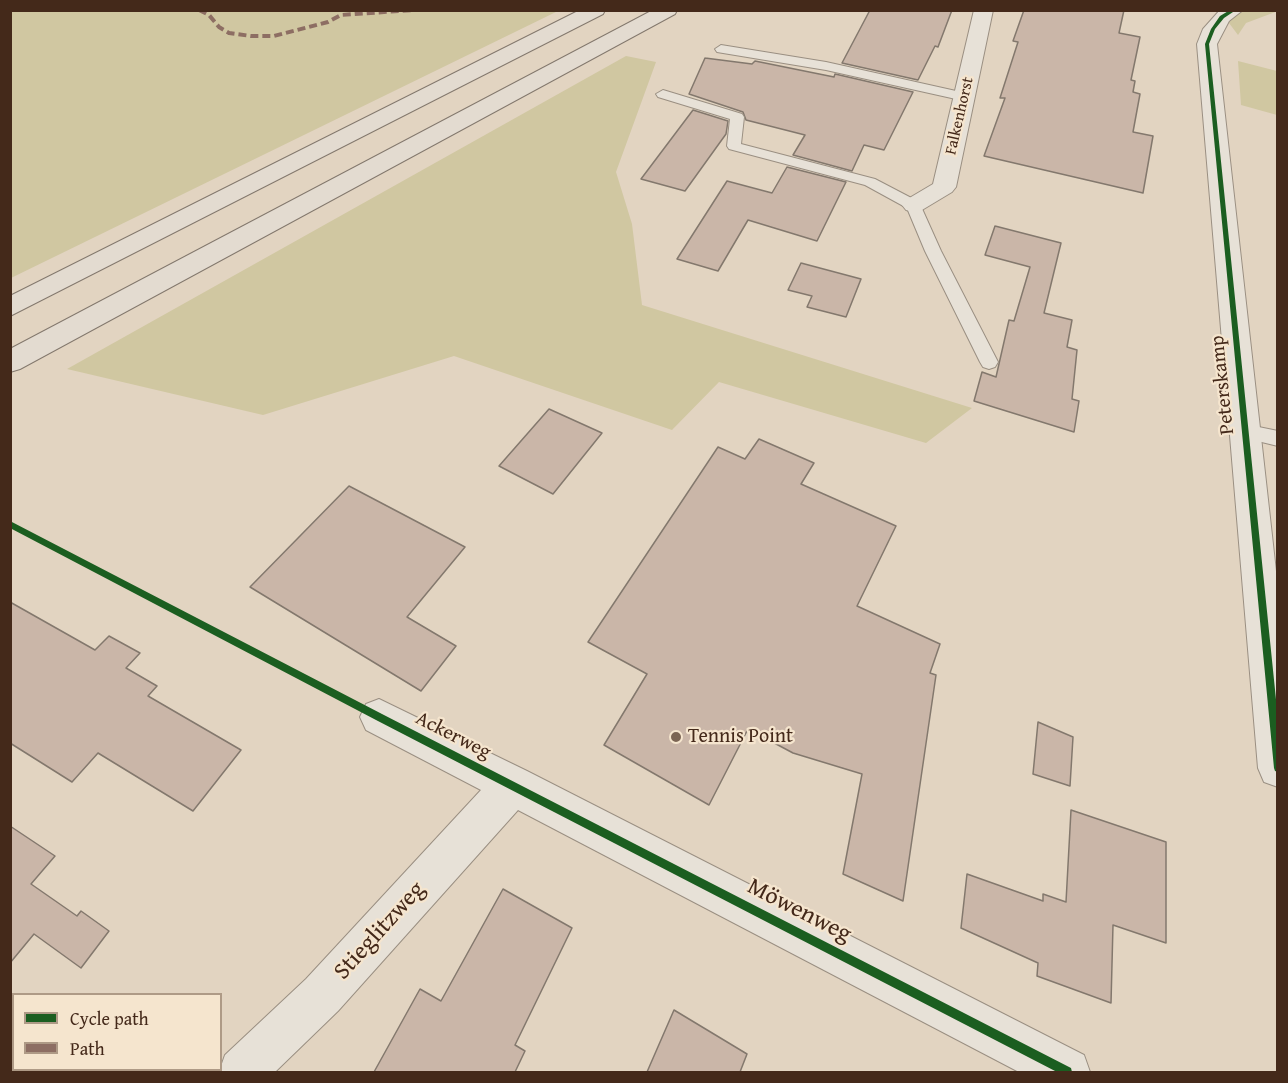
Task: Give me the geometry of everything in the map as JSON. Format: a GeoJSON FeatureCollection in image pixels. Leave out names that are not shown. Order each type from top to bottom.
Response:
{"type":"FeatureCollection","features":[{"type":"Feature","properties":{"kind":"highway"},"geometry":{"type":"LineString","coordinates":[[10,307],[596,10]]}},
{"type":"Feature","properties":{"kind":"highway"},"geometry":{"type":"LineString","coordinates":[[10,362],[668,10]]}},
{"type":"Feature","properties":{"kind":"street","name":"Falkenhorst"},"geometry":{"type":"LineString","coordinates":[[914,205],[944,187],[984,10]]}},
{"type":"Feature","properties":{"kind":"street","name":"Peterskamp"},"geometry":{"type":"LineString","coordinates":[[1228,11],[1209,36],[1208,57],[1278,768]]}},
{"type":"Feature","properties":{"kind":"street","name":"Ackerweg"},"geometry":{"type":"LineString","coordinates":[[379,717],[513,785]]}},
{"type":"Feature","properties":{"kind":"street","name":"Stieglitzweg"},"geometry":{"type":"LineString","coordinates":[[242,1072],[322,995],[513,785]]}},
{"type":"Feature","properties":{"kind":"street","name":"Möwenweg"},"geometry":{"type":"LineString","coordinates":[[513,785],[1067,1072]]}},
{"type":"Feature","properties":{"kind":"lane"},"geometry":{"type":"LineString","coordinates":[[721,49],[826,66],[965,97]]}},
{"type":"Feature","properties":{"kind":"lane"},"geometry":{"type":"LineString","coordinates":[[663,94],[737,117],[734,146],[870,182],[914,205],[933,251],[989,362]]}},
{"type":"Feature","properties":{"kind":"lane"},"geometry":{"type":"LineString","coordinates":[[1244,431],[1278,439]]}},
{"type":"Feature","properties":{"kind":"shaded area"},"geometry":{"type":"Polygon","coordinates":[[[11,10],[558,10],[558,11],[11,278],[11,10]]]}},
{"type":"Feature","properties":{"kind":"shaded area"},"geometry":{"type":"Polygon","coordinates":[[[1220,11],[1278,11],[1246,23],[1238,35],[1220,11]]]}},
{"type":"Feature","properties":{"kind":"shaded area"},"geometry":{"type":"Polygon","coordinates":[[[626,56],[656,62],[616,172],[632,224],[642,305],[972,408],[926,443],[719,382],[672,430],[454,356],[263,415],[67,369],[626,56]]]}},
{"type":"Feature","properties":{"kind":"shaded area"},"geometry":{"type":"Polygon","coordinates":[[[1238,61],[1277,71],[1277,115],[1241,105],[1238,61]]]}},
{"type":"Feature","properties":{"kind":"building"},"geometry":{"type":"Polygon","coordinates":[[[870,10],[952,10],[938,47],[935,46],[918,80],[842,63],[870,10]]]}},
{"type":"Feature","properties":{"kind":"building"},"geometry":{"type":"Polygon","coordinates":[[[1024,10],[1124,10],[1119,33],[1140,37],[1131,80],[1135,81],[1133,92],[1140,94],[1133,132],[1153,136],[1143,193],[984,156],[1005,98],[1000,98],[1018,42],[1013,41],[1024,10]]]}},
{"type":"Feature","properties":{"kind":"building"},"geometry":{"type":"Polygon","coordinates":[[[705,58],[752,64],[755,61],[834,77],[835,74],[913,92],[884,150],[864,145],[852,171],[793,155],[805,135],[746,120],[743,112],[689,94],[705,58]]]}},
{"type":"Feature","properties":{"kind":"building"},"geometry":{"type":"Polygon","coordinates":[[[693,110],[728,121],[726,134],[685,191],[641,179],[693,110]]]}},
{"type":"Feature","properties":{"kind":"building"},"geometry":{"type":"Polygon","coordinates":[[[787,167],[846,182],[817,241],[748,220],[718,271],[677,259],[727,181],[772,193],[787,167]]]}},
{"type":"Feature","properties":{"kind":"building"},"geometry":{"type":"Polygon","coordinates":[[[995,226],[1061,243],[1044,313],[1072,320],[1067,347],[1077,350],[1072,399],[1079,401],[1074,432],[974,401],[982,372],[996,377],[1009,320],[1014,321],[1030,267],[985,255],[995,226]]]}},
{"type":"Feature","properties":{"kind":"building"},"geometry":{"type":"Polygon","coordinates":[[[801,263],[861,279],[846,317],[807,307],[812,296],[788,290],[801,263]]]}},
{"type":"Feature","properties":{"kind":"building"},"geometry":{"type":"Polygon","coordinates":[[[549,409],[602,433],[553,494],[499,466],[549,409]]]}},
{"type":"Feature","properties":{"kind":"building"},"geometry":{"type":"Polygon","coordinates":[[[759,439],[814,463],[801,484],[896,526],[857,606],[940,644],[930,673],[936,675],[903,901],[843,874],[862,774],[793,753],[748,729],[709,805],[604,745],[647,674],[588,642],[718,447],[745,459],[759,439]]]}},
{"type":"Feature","properties":{"kind":"building"},"geometry":{"type":"Polygon","coordinates":[[[349,486],[465,547],[407,617],[456,646],[421,691],[250,587],[349,486]]]}},
{"type":"Feature","properties":{"kind":"building"},"geometry":{"type":"Polygon","coordinates":[[[10,602],[95,650],[109,636],[140,653],[126,668],[157,686],[148,696],[241,750],[193,811],[98,753],[72,782],[10,743],[10,602]]]}},
{"type":"Feature","properties":{"kind":"building"},"geometry":{"type":"Polygon","coordinates":[[[1038,722],[1073,737],[1070,786],[1033,774],[1038,722]]]}},
{"type":"Feature","properties":{"kind":"building"},"geometry":{"type":"Polygon","coordinates":[[[1071,810],[1166,842],[1166,943],[1113,925],[1111,1003],[1037,976],[1038,963],[961,928],[967,874],[1043,901],[1043,894],[1066,902],[1071,810]]]}},
{"type":"Feature","properties":{"kind":"building"},"geometry":{"type":"Polygon","coordinates":[[[10,826],[55,856],[31,884],[77,916],[81,911],[109,931],[81,968],[34,934],[10,963],[10,826]]]}},
{"type":"Feature","properties":{"kind":"building"},"geometry":{"type":"Polygon","coordinates":[[[503,889],[572,928],[515,1045],[525,1051],[515,1072],[374,1072],[420,989],[441,1001],[503,889]]]}},
{"type":"Feature","properties":{"kind":"building"},"geometry":{"type":"Polygon","coordinates":[[[674,1010],[747,1054],[740,1072],[647,1072],[674,1010]]]}},
{"type":"Feature","properties":{"kind":"marked path"},"geometry":{"type":"LineString","coordinates":[[199,10],[209,15],[219,27],[229,33],[251,36],[274,36],[328,22],[341,15],[414,10]]}},
{"type":"Feature","properties":{"kind":"marked path"},"geometry":{"type":"LineString","coordinates":[[431,10],[444,10]]}},
{"type":"Feature","properties":{"kind":"cycle path"},"geometry":{"type":"LineString","coordinates":[[1234,10],[1222,17],[1213,29],[1207,44],[1278,768]]}},
{"type":"Feature","properties":{"kind":"cycle path"},"geometry":{"type":"LineString","coordinates":[[10,524],[1067,1072]]}},
{"type":"Feature","properties":{"kind":"place","name":"Tennis Point"},"geometry":{"type":"Point","coordinates":[676,737]}}]}
